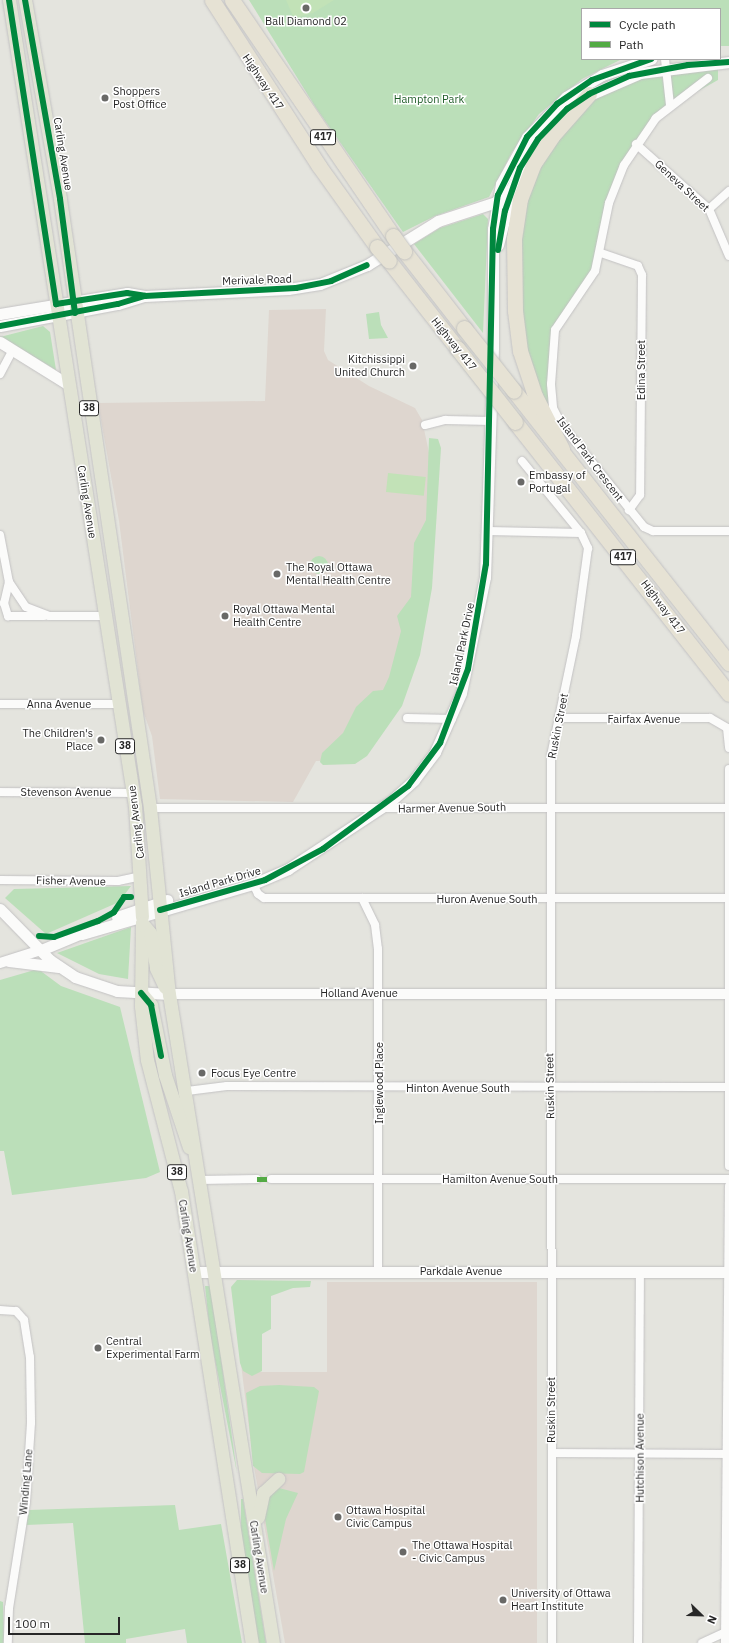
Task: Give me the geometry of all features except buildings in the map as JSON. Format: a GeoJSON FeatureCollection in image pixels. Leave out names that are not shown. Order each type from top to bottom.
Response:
{"type":"FeatureCollection","features":[{"type":"Feature","properties":{"kind":"highway","name":"Highway 417"},"geometry":{"type":"LineString","coordinates":[[212,0],[319,166],[377,247],[729,694]]}},
{"type":"Feature","properties":{"kind":"highway","name":"417"},"geometry":{"type":"LineString","coordinates":[[232,0],[404,251],[514,391],[562,449],[729,663]]}},
{"type":"Feature","properties":{"kind":"highway"},"geometry":{"type":"LineString","coordinates":[[240,0],[256,35]]}},
{"type":"Feature","properties":{"kind":"highway"},"geometry":{"type":"LineString","coordinates":[[562,449],[535,396],[520,351],[515,311],[514,239],[520,198],[534,163],[552,136],[589,94]]}},
{"type":"Feature","properties":{"kind":"main road","name":"Carling Avenue"},"geometry":{"type":"LineString","coordinates":[[9,0],[133,793],[141,876],[141,993],[147,1060],[175,1165],[194,1272],[252,1643]]}},
{"type":"Feature","properties":{"kind":"main road","name":"Carling Avenue"},"geometry":{"type":"LineString","coordinates":[[25,0],[60,199],[74,307],[150,808],[169,994],[187,1091],[273,1643]]}},
{"type":"Feature","properties":{"kind":"main road","name":"Island Park Drive"},"geometry":{"type":"LineString","coordinates":[[41,950],[82,934],[142,916],[159,906],[253,884],[298,864],[381,808],[420,774],[452,719],[476,628],[488,531],[494,281],[492,240],[496,202],[519,150],[557,104],[597,77],[648,60]]}},
{"type":"Feature","properties":{"kind":"main road","name":"Island Park Drive"},"geometry":{"type":"LineString","coordinates":[[494,281],[500,234],[512,188],[525,159],[544,132],[589,94],[629,76],[665,64],[729,62]]}},
{"type":"Feature","properties":{"kind":"main road"},"geometry":{"type":"LineString","coordinates":[[496,202],[512,188]]}},
{"type":"Feature","properties":{"kind":"main road","name":"Merivale Road"},"geometry":{"type":"LineString","coordinates":[[0,326],[127,293],[145,296],[320,284],[367,265],[438,221],[496,202]]}},
{"type":"Feature","properties":{"kind":"main road","name":"Merivale Road"},"geometry":{"type":"LineString","coordinates":[[0,314],[57,310]]}},
{"type":"Feature","properties":{"kind":"main road"},"geometry":{"type":"LineString","coordinates":[[0,342],[69,385]]}},
{"type":"Feature","properties":{"kind":"main road"},"geometry":{"type":"LineString","coordinates":[[121,720],[136,717]]}},
{"type":"Feature","properties":{"kind":"main road","name":"Holland Avenue"},"geometry":{"type":"LineString","coordinates":[[0,901],[14,920],[41,950],[61,968],[99,986],[141,993],[169,994]]}},
{"type":"Feature","properties":{"kind":"main road","name":"Holland Avenue"},"geometry":{"type":"LineString","coordinates":[[0,909],[14,920]]}},
{"type":"Feature","properties":{"kind":"main road"},"geometry":{"type":"LineString","coordinates":[[142,916],[150,933],[158,974],[169,994]]}},
{"type":"Feature","properties":{"kind":"main road"},"geometry":{"type":"LineString","coordinates":[[5,962],[61,968]]}},
{"type":"Feature","properties":{"kind":"main road"},"geometry":{"type":"LineString","coordinates":[[141,993],[151,1005],[165,1075],[200,1180]]}},
{"type":"Feature","properties":{"kind":"main road","name":"Parkdale Avenue"},"geometry":{"type":"LineString","coordinates":[[194,1272],[378,1270],[728,1272]]}},
{"type":"Feature","properties":{"kind":"main road"},"geometry":{"type":"LineString","coordinates":[[258,1552],[259,1502],[265,1489],[278,1480]]}},
{"type":"Feature","properties":{"kind":"street"},"geometry":{"type":"LineString","coordinates":[[665,64],[670,105]]}},
{"type":"Feature","properties":{"kind":"street","name":"Island Park Crescent"},"geometry":{"type":"LineString","coordinates":[[708,78],[670,105],[636,144],[612,194],[601,253],[588,284],[555,330],[552,349],[552,402],[561,424],[629,510],[650,530],[729,531]]}},
{"type":"Feature","properties":{"kind":"street","name":"Geneva Street"},"geometry":{"type":"LineString","coordinates":[[636,144],[709,209],[729,256]]}},
{"type":"Feature","properties":{"kind":"street"},"geometry":{"type":"LineString","coordinates":[[709,209],[729,191]]}},
{"type":"Feature","properties":{"kind":"street","name":"Edina Street"},"geometry":{"type":"LineString","coordinates":[[601,253],[638,266],[642,275],[640,495],[629,510]]}},
{"type":"Feature","properties":{"kind":"street"},"geometry":{"type":"LineString","coordinates":[[0,374],[13,350]]}},
{"type":"Feature","properties":{"kind":"street"},"geometry":{"type":"LineString","coordinates":[[425,425],[445,420],[491,421]]}},
{"type":"Feature","properties":{"kind":"street","name":"Ruskin Street"},"geometry":{"type":"LineString","coordinates":[[522,461],[581,533],[588,548],[576,636],[551,756],[550,1088],[552,1643]]}},
{"type":"Feature","properties":{"kind":"street"},"geometry":{"type":"LineString","coordinates":[[488,531],[581,533]]}},
{"type":"Feature","properties":{"kind":"street"},"geometry":{"type":"LineString","coordinates":[[0,535],[9,582],[22,603],[49,616]]}},
{"type":"Feature","properties":{"kind":"street"},"geometry":{"type":"LineString","coordinates":[[9,582],[4,603],[8,616],[105,616]]}},
{"type":"Feature","properties":{"kind":"street","name":"Anna Avenue"},"geometry":{"type":"LineString","coordinates":[[0,704],[119,704]]}},
{"type":"Feature","properties":{"kind":"street"},"geometry":{"type":"LineString","coordinates":[[407,718],[452,719]]}},
{"type":"Feature","properties":{"kind":"street","name":"Fairfax Avenue"},"geometry":{"type":"LineString","coordinates":[[559,718],[710,718],[727,728],[729,748]]}},
{"type":"Feature","properties":{"kind":"street"},"geometry":{"type":"LineString","coordinates":[[729,769],[729,1166]]}},
{"type":"Feature","properties":{"kind":"street","name":"Stevenson Avenue"},"geometry":{"type":"LineString","coordinates":[[0,792],[133,793]]}},
{"type":"Feature","properties":{"kind":"street","name":"Harmer Avenue South"},"geometry":{"type":"LineString","coordinates":[[150,808],[551,806],[729,808]]}},
{"type":"Feature","properties":{"kind":"street","name":"Fisher Avenue"},"geometry":{"type":"LineString","coordinates":[[0,880],[118,882],[141,876]]}},
{"type":"Feature","properties":{"kind":"street","name":"Huron Avenue South"},"geometry":{"type":"LineString","coordinates":[[253,884],[262,898],[728,898]]}},
{"type":"Feature","properties":{"kind":"street","name":"Inglewood Place"},"geometry":{"type":"LineString","coordinates":[[362,898],[375,925],[378,993],[378,1270]]}},
{"type":"Feature","properties":{"kind":"street"},"geometry":{"type":"LineString","coordinates":[[5,962],[41,950]]}},
{"type":"Feature","properties":{"kind":"street","name":"Holland Avenue"},"geometry":{"type":"LineString","coordinates":[[169,994],[728,994]]}},
{"type":"Feature","properties":{"kind":"street","name":"Hinton Avenue South"},"geometry":{"type":"LineString","coordinates":[[187,1091],[230,1086],[379,1088],[728,1087]]}},
{"type":"Feature","properties":{"kind":"street","name":"Hamilton Avenue South"},"geometry":{"type":"LineString","coordinates":[[271,1179],[729,1178]]}},
{"type":"Feature","properties":{"kind":"street"},"geometry":{"type":"LineString","coordinates":[[200,1180],[256,1179]]}},
{"type":"Feature","properties":{"kind":"street"},"geometry":{"type":"LineString","coordinates":[[725,1643],[727,1631],[729,1186]]}},
{"type":"Feature","properties":{"kind":"street","name":"Hutchison Avenue"},"geometry":{"type":"LineString","coordinates":[[638,1643],[640,1272]]}},
{"type":"Feature","properties":{"kind":"street","name":"Winding Lane"},"geometry":{"type":"LineString","coordinates":[[0,1310],[16,1311],[24,1320],[30,1357],[31,1423],[26,1501],[9,1608],[8,1643]]}},
{"type":"Feature","properties":{"kind":"street"},"geometry":{"type":"LineString","coordinates":[[552,1453],[727,1454]]}},
{"type":"Feature","properties":{"kind":"street"},"geometry":{"type":"LineString","coordinates":[[702,1643],[727,1631]]}},
{"type":"Feature","properties":{"kind":"shaded area","name":"The Royal Ottawa Mental Health Centre"},"geometry":{"type":"Polygon","coordinates":[[[326,309],[324,351],[328,360],[369,386],[415,408],[422,420],[431,462],[424,614],[357,760],[316,761],[293,802],[160,799],[152,736],[143,711],[119,521],[98,403],[265,401],[269,310],[326,309]]]}},
{"type":"Feature","properties":{"kind":"shaded area","name":"The Ottawa Hospital - Civic Campus"},"geometry":{"type":"Polygon","coordinates":[[[259,1282],[259,1372],[327,1372],[327,1282],[537,1282],[537,1643],[285,1643],[253,1461],[232,1291],[259,1282]]]}},
{"type":"Feature","properties":{"kind":"green space","name":"Hampton Park"},"geometry":{"type":"Polygon","coordinates":[[[249,0],[729,0],[729,46],[721,46],[721,8],[581,8],[581,60],[620,60],[582,79],[539,114],[512,152],[489,197],[435,216],[403,232],[316,108],[249,0]]]}},
{"type":"Feature","properties":{"kind":"green space","name":"Ball Diamond 02"},"geometry":{"type":"Polygon","coordinates":[[[286,0],[334,0],[313,13],[298,17],[293,16],[286,0]]]}},
{"type":"Feature","properties":{"kind":"green space"},"geometry":{"type":"Polygon","coordinates":[[[718,68],[718,80],[682,100],[659,120],[626,167],[612,205],[597,273],[559,327],[554,351],[556,410],[546,405],[525,357],[516,241],[537,165],[588,102],[642,77],[718,68]]]}},
{"type":"Feature","properties":{"kind":"green space"},"geometry":{"type":"Polygon","coordinates":[[[483,214],[488,219],[483,333],[414,244],[440,228],[483,214]]]}},
{"type":"Feature","properties":{"kind":"green space"},"geometry":{"type":"Polygon","coordinates":[[[379,312],[381,325],[388,338],[369,339],[366,314],[379,312]]]}},
{"type":"Feature","properties":{"kind":"green space"},"geometry":{"type":"Polygon","coordinates":[[[43,326],[50,332],[56,370],[0,337],[43,326]]]}},
{"type":"Feature","properties":{"kind":"green space"},"geometry":{"type":"Polygon","coordinates":[[[429,438],[438,439],[441,448],[432,588],[420,655],[402,706],[367,756],[355,764],[323,765],[320,762],[322,753],[343,733],[356,707],[373,691],[383,690],[389,677],[401,631],[397,616],[411,597],[414,543],[426,520],[429,438]]]}},
{"type":"Feature","properties":{"kind":"green space"},"geometry":{"type":"Polygon","coordinates":[[[388,473],[426,477],[424,496],[386,492],[388,473]]]}},
{"type":"Feature","properties":{"kind":"green space"},"geometry":{"type":"Polygon","coordinates":[[[319,556],[325,559],[328,565],[325,571],[319,574],[313,571],[310,565],[313,559],[319,556]]]}},
{"type":"Feature","properties":{"kind":"green space"},"geometry":{"type":"Polygon","coordinates":[[[131,886],[119,902],[46,934],[5,898],[14,889],[131,886]]]}},
{"type":"Feature","properties":{"kind":"green space"},"geometry":{"type":"Polygon","coordinates":[[[131,927],[128,979],[99,974],[57,953],[131,927]]]}},
{"type":"Feature","properties":{"kind":"green space"},"geometry":{"type":"Polygon","coordinates":[[[38,969],[61,986],[120,1007],[160,1172],[146,1178],[12,1195],[4,1151],[0,1151],[0,980],[38,969]]]}},
{"type":"Feature","properties":{"kind":"green space"},"geometry":{"type":"Polygon","coordinates":[[[237,1280],[311,1281],[310,1287],[293,1288],[271,1296],[271,1329],[262,1334],[262,1371],[252,1376],[243,1371],[240,1363],[231,1287],[237,1280]]]}},
{"type":"Feature","properties":{"kind":"green space"},"geometry":{"type":"Polygon","coordinates":[[[205,1286],[211,1286],[237,1473],[210,1334],[205,1286]]]}},
{"type":"Feature","properties":{"kind":"green space"},"geometry":{"type":"Polygon","coordinates":[[[279,1385],[314,1387],[319,1391],[304,1472],[300,1474],[262,1473],[253,1466],[246,1393],[260,1386],[279,1385]]]}},
{"type":"Feature","properties":{"kind":"green space"},"geometry":{"type":"Polygon","coordinates":[[[279,1488],[298,1493],[286,1519],[274,1571],[263,1507],[266,1498],[279,1488]]]}},
{"type":"Feature","properties":{"kind":"green space"},"geometry":{"type":"Polygon","coordinates":[[[241,1499],[243,1499],[266,1643],[258,1643],[241,1539],[241,1499]]]}},
{"type":"Feature","properties":{"kind":"green space"},"geometry":{"type":"Polygon","coordinates":[[[175,1505],[179,1530],[221,1524],[242,1643],[187,1643],[185,1629],[126,1639],[126,1643],[85,1643],[73,1523],[26,1525],[29,1510],[175,1505]]]}},
{"type":"Feature","properties":{"kind":"green space"},"geometry":{"type":"Polygon","coordinates":[[[0,1601],[3,1602],[4,1643],[0,1643],[0,1601]]]}},
{"type":"Feature","properties":{"kind":"marked path"},"geometry":{"type":"LineString","coordinates":[[257,1179],[271,1179]]}},
{"type":"Feature","properties":{"kind":"cycle path"},"geometry":{"type":"LineString","coordinates":[[9,0],[56,304],[127,293],[145,296],[296,288],[331,281],[367,265]]}},
{"type":"Feature","properties":{"kind":"cycle path"},"geometry":{"type":"LineString","coordinates":[[25,0],[60,199],[75,313]]}},
{"type":"Feature","properties":{"kind":"cycle path"},"geometry":{"type":"LineString","coordinates":[[160,910],[265,880],[323,849],[408,786],[440,743],[468,669],[486,564],[493,229],[498,195],[527,137],[557,104],[592,80],[648,60]]}},
{"type":"Feature","properties":{"kind":"cycle path"},"geometry":{"type":"LineString","coordinates":[[498,250],[505,211],[520,168],[538,139],[567,109],[589,94],[629,76],[688,65],[729,62]]}},
{"type":"Feature","properties":{"kind":"cycle path"},"geometry":{"type":"LineString","coordinates":[[0,326],[118,304],[145,296]]}},
{"type":"Feature","properties":{"kind":"cycle path"},"geometry":{"type":"LineString","coordinates":[[39,936],[54,937],[98,921],[114,912],[124,897],[131,897]]}},
{"type":"Feature","properties":{"kind":"cycle path"},"geometry":{"type":"LineString","coordinates":[[141,993],[151,1005],[161,1056]]}},
{"type":"Feature","properties":{"kind":"place","name":"Ball Diamond 02"},"geometry":{"type":"Point","coordinates":[306,8]}},
{"type":"Feature","properties":{"kind":"place","name":"Shoppers Post Office"},"geometry":{"type":"Point","coordinates":[105,98]}},
{"type":"Feature","properties":{"kind":"place","name":"Kitchissippi United Church"},"geometry":{"type":"Point","coordinates":[413,366]}},
{"type":"Feature","properties":{"kind":"place","name":"Embassy of Portugal"},"geometry":{"type":"Point","coordinates":[521,482]}},
{"type":"Feature","properties":{"kind":"place","name":"The Royal Ottawa Mental Health Centre"},"geometry":{"type":"Point","coordinates":[277,574]}},
{"type":"Feature","properties":{"kind":"place","name":"Royal Ottawa Mental Health Centre"},"geometry":{"type":"Point","coordinates":[225,616]}},
{"type":"Feature","properties":{"kind":"place","name":"The Children's Place"},"geometry":{"type":"Point","coordinates":[101,740]}},
{"type":"Feature","properties":{"kind":"place","name":"Focus Eye Centre"},"geometry":{"type":"Point","coordinates":[202,1073]}},
{"type":"Feature","properties":{"kind":"place","name":"Central Experimental Farm"},"geometry":{"type":"Point","coordinates":[98,1348]}},
{"type":"Feature","properties":{"kind":"place","name":"Ottawa Hospital Civic Campus"},"geometry":{"type":"Point","coordinates":[338,1517]}},
{"type":"Feature","properties":{"kind":"place","name":"The Ottawa Hospital - Civic Campus"},"geometry":{"type":"Point","coordinates":[403,1552]}},
{"type":"Feature","properties":{"kind":"place","name":"University of Ottawa Heart Institute"},"geometry":{"type":"Point","coordinates":[503,1600]}}]}
